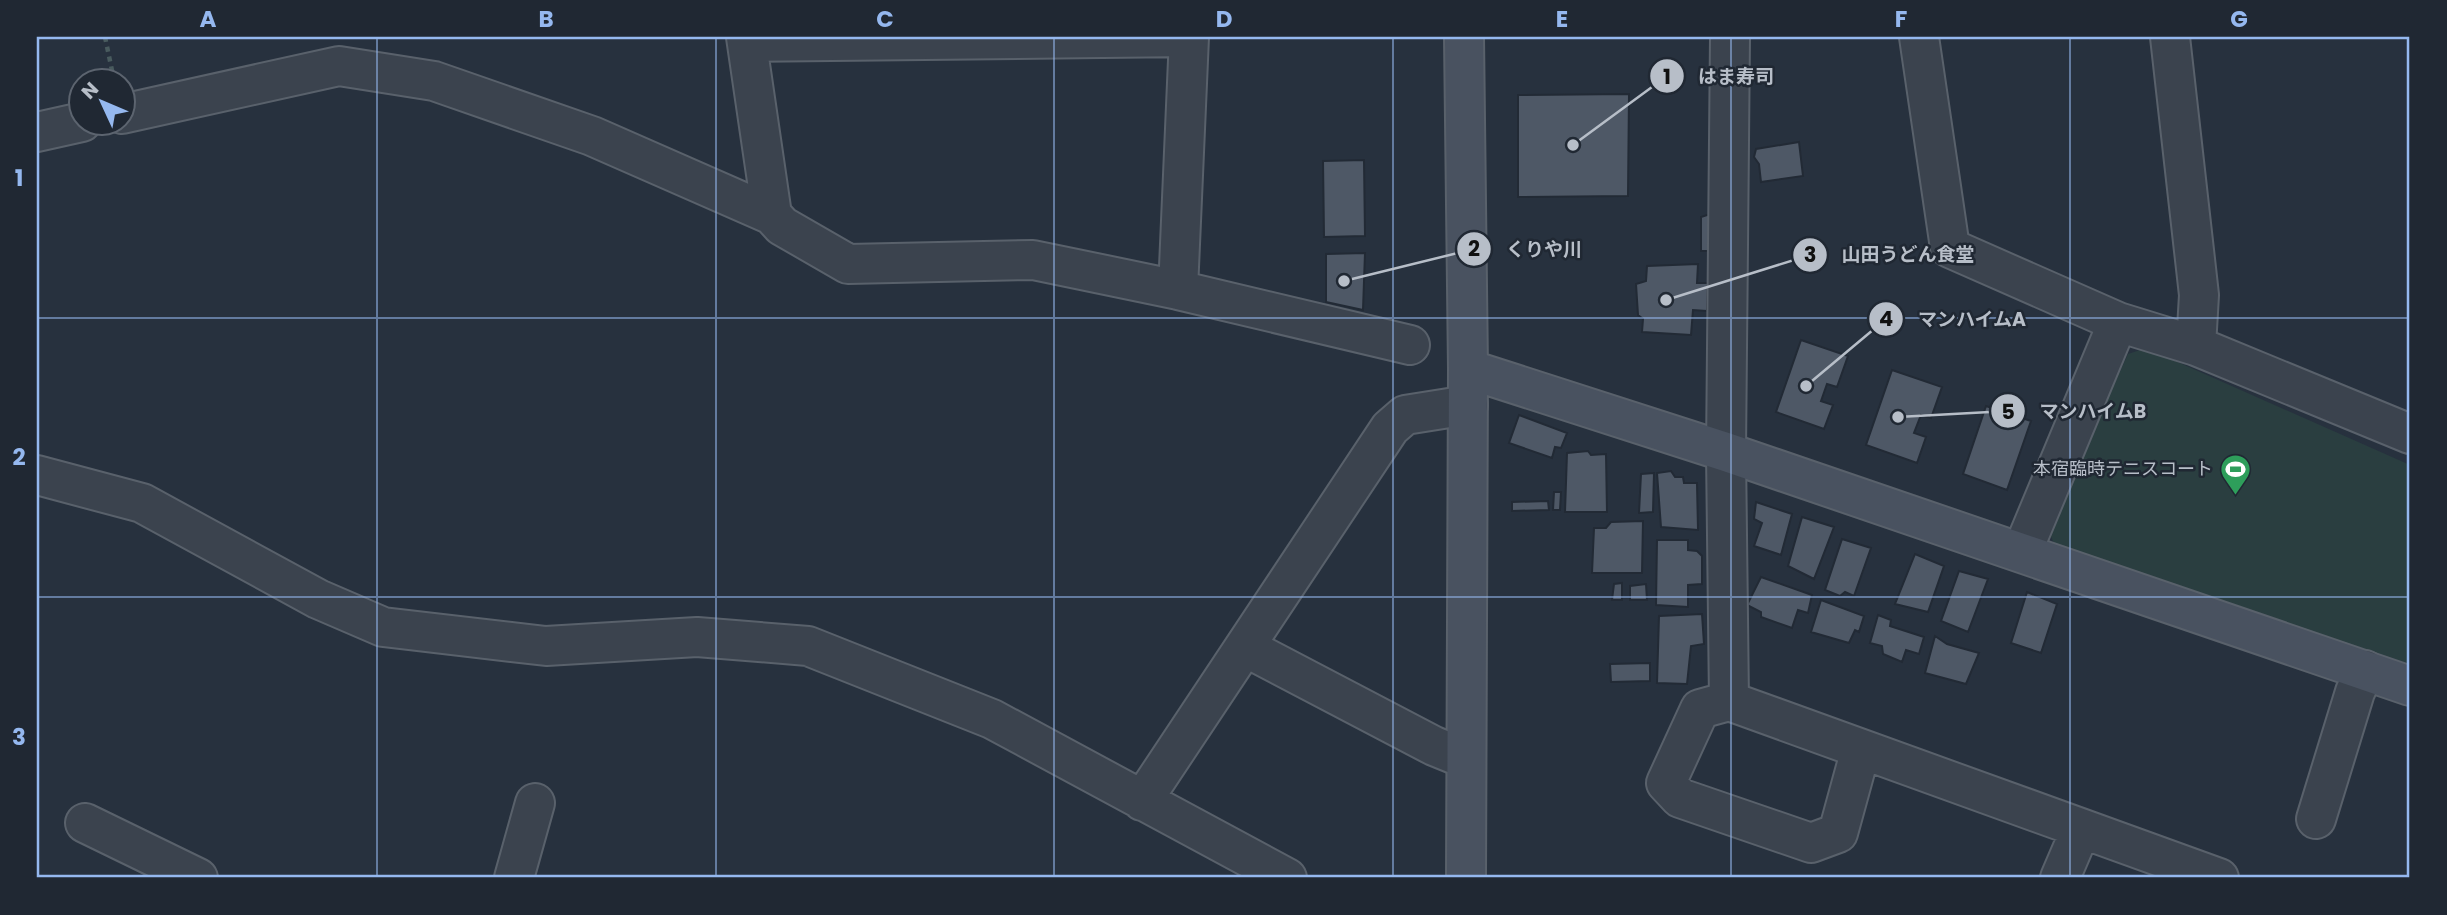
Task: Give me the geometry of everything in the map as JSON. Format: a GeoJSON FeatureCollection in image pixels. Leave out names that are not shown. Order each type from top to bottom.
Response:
{"type":"FeatureCollection","features":[{"type":"Feature","properties":{"kind":"street"},"geometry":{"type":"LineString","coordinates":[[772,215],[746,39],[1189,37],[1178,290]]}},
{"type":"Feature","properties":{"kind":"street"},"geometry":{"type":"LineString","coordinates":[[1464,37],[1468,387],[1466,878]]}},
{"type":"Feature","properties":{"kind":"street"},"geometry":{"type":"LineString","coordinates":[[1728,701],[1726,452],[1730,37]]}},
{"type":"Feature","properties":{"kind":"street"},"geometry":{"type":"LineString","coordinates":[[1919,37],[1950,248],[2118,322],[2196,346],[2410,434]]}},
{"type":"Feature","properties":{"kind":"street"},"geometry":{"type":"LineString","coordinates":[[2170,37],[2199,295],[2196,346]]}},
{"type":"Feature","properties":{"kind":"street"},"geometry":{"type":"LineString","coordinates":[[136,111],[339,66],[420,79],[592,136],[772,215],[782,226],[848,264],[1032,260],[1178,290],[1410,345]]}},
{"type":"Feature","properties":{"kind":"street"},"geometry":{"type":"LineString","coordinates":[[37,132],[66,126]]}},
{"type":"Feature","properties":{"kind":"street"},"geometry":{"type":"LineString","coordinates":[[2022,552],[2118,322]]}},
{"type":"Feature","properties":{"kind":"street"},"geometry":{"type":"LineString","coordinates":[[1142,802],[1390,428],[1405,415],[1468,387],[1726,452],[2410,686]]}},
{"type":"Feature","properties":{"kind":"street"},"geometry":{"type":"LineString","coordinates":[[37,475],[142,503],[318,599],[383,628],[546,646],[697,637],[808,646],[992,719],[1287,878]]}},
{"type":"Feature","properties":{"kind":"street"},"geometry":{"type":"LineString","coordinates":[[1245,647],[1434,746],[1466,760]]}},
{"type":"Feature","properties":{"kind":"street"},"geometry":{"type":"LineString","coordinates":[[2316,819],[2365,670]]}},
{"type":"Feature","properties":{"kind":"street"},"geometry":{"type":"LineString","coordinates":[[1861,749],[1838,832],[1811,843],[1680,798],[1666,783],[1700,709],[1728,701],[2219,878]]}},
{"type":"Feature","properties":{"kind":"street"},"geometry":{"type":"LineString","coordinates":[[513,878],[535,803]]}},
{"type":"Feature","properties":{"kind":"street"},"geometry":{"type":"LineString","coordinates":[[85,823],[198,878]]}},
{"type":"Feature","properties":{"kind":"street"},"geometry":{"type":"LineString","coordinates":[[2060,878],[2081,829]]}},
{"type":"Feature","properties":{"kind":"path"},"geometry":{"type":"LineString","coordinates":[[105,37],[111,66]]}},
{"type":"Feature","properties":{"kind":"green space","name":"本宿臨時テニスコート"},"geometry":{"type":"Polygon","coordinates":[[[2146,348],[2410,465],[2410,664],[2055,547],[2048,528],[2128,354],[2146,348]]]}},
{"type":"Feature","properties":{"kind":"building"},"geometry":{"type":"Polygon","coordinates":[[[1629,94],[1628,196],[1518,197],[1518,95],[1629,94]]]}},
{"type":"Feature","properties":{"kind":"building"},"geometry":{"type":"Polygon","coordinates":[[[1799,142],[1803,176],[1761,182],[1759,164],[1754,157],[1756,149],[1799,142]]]}},
{"type":"Feature","properties":{"kind":"building"},"geometry":{"type":"Polygon","coordinates":[[[1364,160],[1365,236],[1324,237],[1323,161],[1364,160]]]}},
{"type":"Feature","properties":{"kind":"building"},"geometry":{"type":"Polygon","coordinates":[[[1710,214],[1712,251],[1701,251],[1701,217],[1710,214]]]}},
{"type":"Feature","properties":{"kind":"building"},"geometry":{"type":"Polygon","coordinates":[[[1365,253],[1363,310],[1326,302],[1326,254],[1365,253]]]}},
{"type":"Feature","properties":{"kind":"building"},"geometry":{"type":"Polygon","coordinates":[[[1698,264],[1697,283],[1708,283],[1707,311],[1693,310],[1691,335],[1642,332],[1643,319],[1638,315],[1636,284],[1646,281],[1647,266],[1698,264]]]}},
{"type":"Feature","properties":{"kind":"building"},"geometry":{"type":"Polygon","coordinates":[[[1801,340],[1848,356],[1837,387],[1827,384],[1821,401],[1833,405],[1824,429],[1776,412],[1801,340]]]}},
{"type":"Feature","properties":{"kind":"building"},"geometry":{"type":"Polygon","coordinates":[[[1892,370],[1942,387],[1931,418],[1921,415],[1914,433],[1926,437],[1917,463],[1866,445],[1892,370]]]}},
{"type":"Feature","properties":{"kind":"building"},"geometry":{"type":"Polygon","coordinates":[[[1986,406],[2031,421],[2007,490],[1963,474],[1986,406]]]}},
{"type":"Feature","properties":{"kind":"building"},"geometry":{"type":"Polygon","coordinates":[[[1519,415],[1567,433],[1561,448],[1555,447],[1552,458],[1509,443],[1519,415]]]}},
{"type":"Feature","properties":{"kind":"building"},"geometry":{"type":"Polygon","coordinates":[[[1588,451],[1591,455],[1606,454],[1607,512],[1565,512],[1567,453],[1588,451]]]}},
{"type":"Feature","properties":{"kind":"building"},"geometry":{"type":"Polygon","coordinates":[[[1671,471],[1675,477],[1683,477],[1684,483],[1697,483],[1698,530],[1661,527],[1657,473],[1671,471]]]}},
{"type":"Feature","properties":{"kind":"building"},"geometry":{"type":"Polygon","coordinates":[[[1654,473],[1653,512],[1639,513],[1641,474],[1654,473]]]}},
{"type":"Feature","properties":{"kind":"building"},"geometry":{"type":"Polygon","coordinates":[[[1554,492],[1561,492],[1560,510],[1553,510],[1554,492]]]}},
{"type":"Feature","properties":{"kind":"building"},"geometry":{"type":"Polygon","coordinates":[[[1548,501],[1549,510],[1512,511],[1512,502],[1548,501]]]}},
{"type":"Feature","properties":{"kind":"building"},"geometry":{"type":"Polygon","coordinates":[[[1756,502],[1792,514],[1781,555],[1754,546],[1762,523],[1754,519],[1756,502]]]}},
{"type":"Feature","properties":{"kind":"building"},"geometry":{"type":"Polygon","coordinates":[[[1802,517],[1834,527],[1814,579],[1788,566],[1802,517]]]}},
{"type":"Feature","properties":{"kind":"building"},"geometry":{"type":"Polygon","coordinates":[[[1643,521],[1642,573],[1592,573],[1594,528],[1606,528],[1611,522],[1643,521]]]}},
{"type":"Feature","properties":{"kind":"building"},"geometry":{"type":"Polygon","coordinates":[[[1842,539],[1871,548],[1854,596],[1845,592],[1840,596],[1825,590],[1842,539]]]}},
{"type":"Feature","properties":{"kind":"building"},"geometry":{"type":"Polygon","coordinates":[[[1657,540],[1688,540],[1688,550],[1697,551],[1702,556],[1702,584],[1688,585],[1688,607],[1656,605],[1657,540]]]}},
{"type":"Feature","properties":{"kind":"building"},"geometry":{"type":"Polygon","coordinates":[[[1915,554],[1944,566],[1928,612],[1895,604],[1915,554]]]}},
{"type":"Feature","properties":{"kind":"building"},"geometry":{"type":"Polygon","coordinates":[[[1959,571],[1988,579],[1968,632],[1941,621],[1959,571]]]}},
{"type":"Feature","properties":{"kind":"building"},"geometry":{"type":"Polygon","coordinates":[[[1761,577],[1812,595],[1808,613],[1798,610],[1792,628],[1761,617],[1761,612],[1747,605],[1761,577]]]}},
{"type":"Feature","properties":{"kind":"building"},"geometry":{"type":"Polygon","coordinates":[[[1622,583],[1622,600],[1612,600],[1614,584],[1622,583]]]}},
{"type":"Feature","properties":{"kind":"building"},"geometry":{"type":"Polygon","coordinates":[[[1646,584],[1647,600],[1630,600],[1630,586],[1646,584]]]}},
{"type":"Feature","properties":{"kind":"building"},"geometry":{"type":"Polygon","coordinates":[[[2027,592],[2057,604],[2041,653],[2011,643],[2027,592]]]}},
{"type":"Feature","properties":{"kind":"building"},"geometry":{"type":"Polygon","coordinates":[[[1821,600],[1864,616],[1859,632],[1855,630],[1849,643],[1811,632],[1821,600]]]}},
{"type":"Feature","properties":{"kind":"building"},"geometry":{"type":"Polygon","coordinates":[[[1702,614],[1704,644],[1691,646],[1687,684],[1657,683],[1659,616],[1702,614]]]}},
{"type":"Feature","properties":{"kind":"building"},"geometry":{"type":"Polygon","coordinates":[[[1878,615],[1891,620],[1890,626],[1924,637],[1919,654],[1906,650],[1902,662],[1883,654],[1882,646],[1870,643],[1878,615]]]}},
{"type":"Feature","properties":{"kind":"building"},"geometry":{"type":"Polygon","coordinates":[[[1935,636],[1947,644],[1979,653],[1966,684],[1925,673],[1935,636]]]}},
{"type":"Feature","properties":{"kind":"building"},"geometry":{"type":"Polygon","coordinates":[[[1650,663],[1650,681],[1611,682],[1610,664],[1650,663]]]}},
{"type":"Feature","properties":{"kind":"place","name":"はま寿司"},"geometry":{"type":"Point","coordinates":[1573,145]}},
{"type":"Feature","properties":{"kind":"place","name":"くりや川"},"geometry":{"type":"Point","coordinates":[1344,281]}},
{"type":"Feature","properties":{"kind":"place","name":"山田うどん食堂"},"geometry":{"type":"Point","coordinates":[1666,300]}},
{"type":"Feature","properties":{"kind":"place","name":"マンハイムA"},"geometry":{"type":"Point","coordinates":[1806,386]}},
{"type":"Feature","properties":{"kind":"place","name":"マンハイムB"},"geometry":{"type":"Point","coordinates":[1898,417]}},
{"type":"Feature","properties":{"kind":"place","name":"本宿臨時テニスコート"},"geometry":{"type":"Point","coordinates":[2236,496]}}]}
